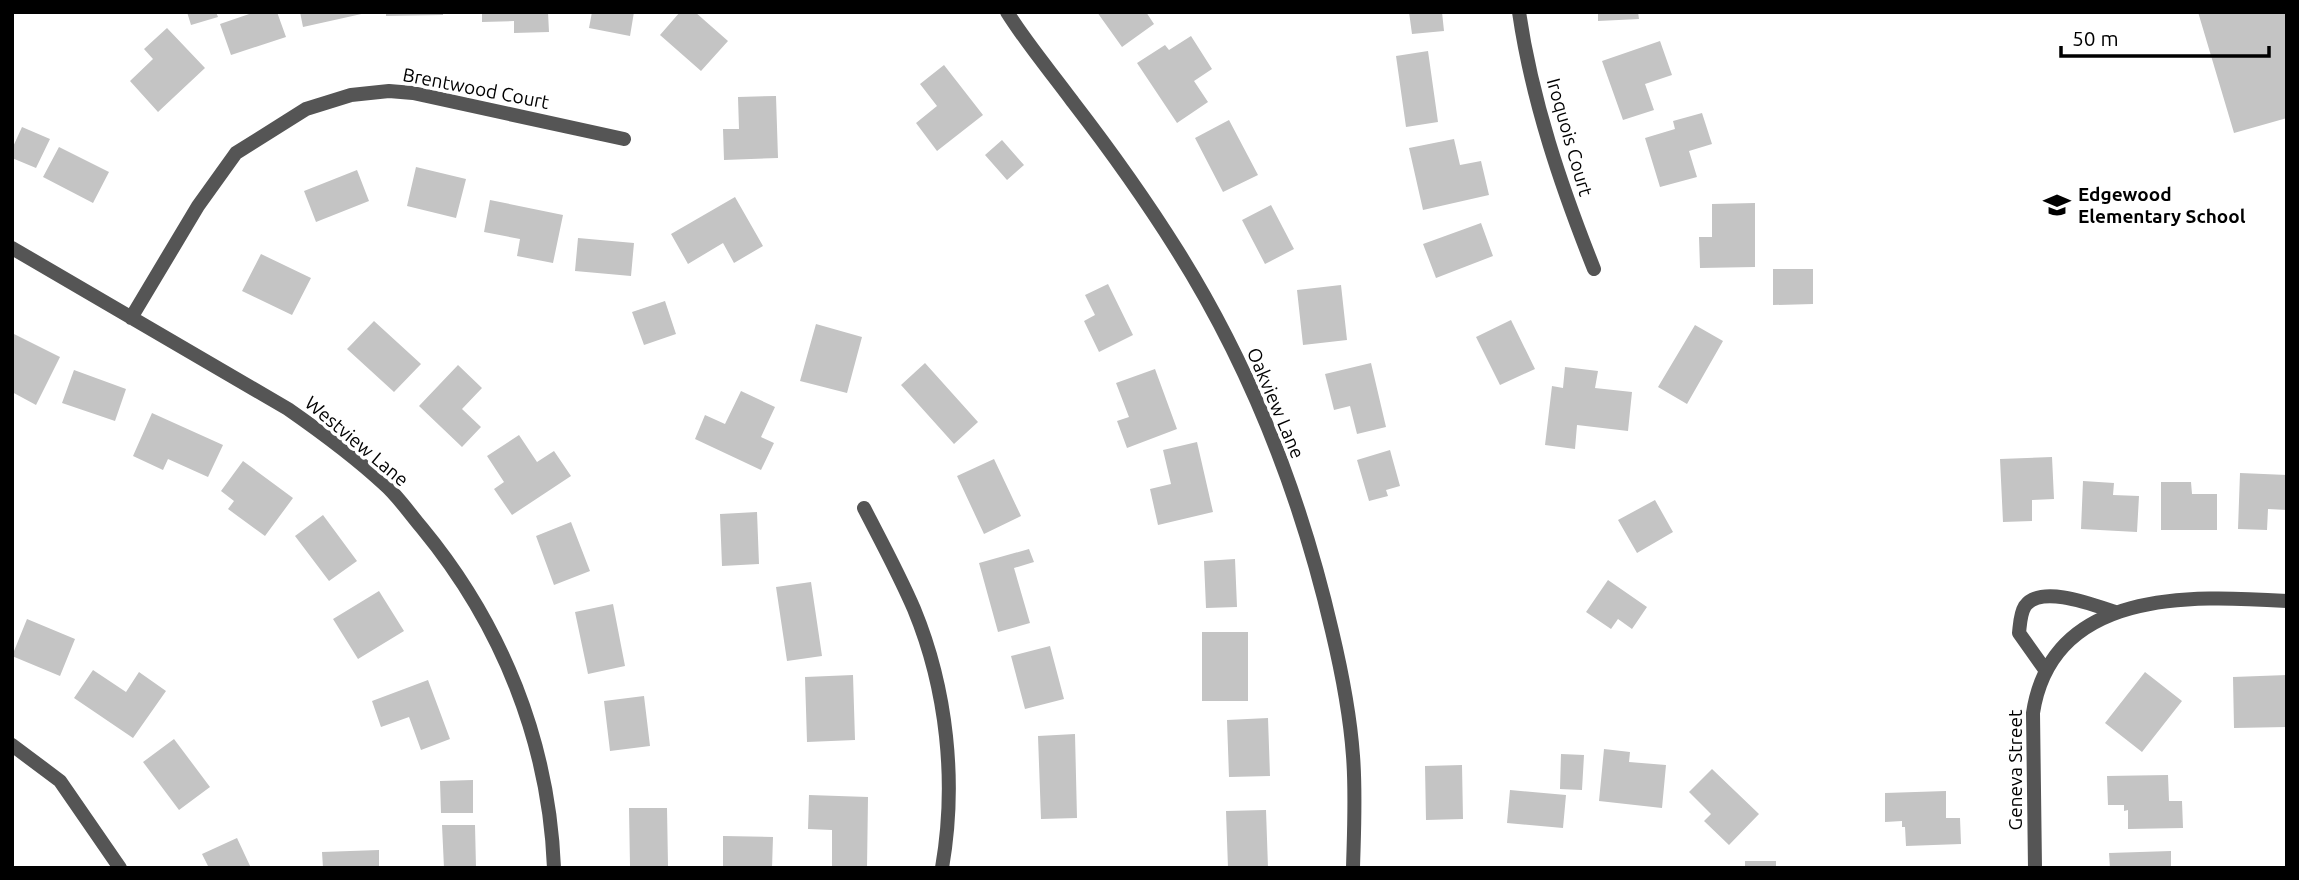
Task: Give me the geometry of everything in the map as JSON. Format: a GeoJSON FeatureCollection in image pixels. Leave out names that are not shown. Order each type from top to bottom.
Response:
{"type":"FeatureCollection","features":[{"type":"Feature","properties":{"kind":"street","name":"Oakview Lane"},"geometry":{"type":"LineString","coordinates":[[1007,12],[1121,164],[1177,250],[1224,332],[1283,466],[1324,597],[1346,690],[1355,801],[1353,868]]}},
{"type":"Feature","properties":{"kind":"street","name":"Iroquois Court"},"geometry":{"type":"LineString","coordinates":[[1519,12],[1536,97],[1551,152],[1594,270]]}},
{"type":"Feature","properties":{"kind":"street","name":"Brentwood Court"},"geometry":{"type":"LineString","coordinates":[[131,318],[198,206],[236,153],[306,109],[351,95],[389,91],[413,93],[624,139]]}},
{"type":"Feature","properties":{"kind":"street","name":"Westview Lane"},"geometry":{"type":"LineString","coordinates":[[12,248],[288,409],[387,485],[443,554],[475,602],[502,651],[525,706],[537,748],[548,804],[554,868]]}},
{"type":"Feature","properties":{"kind":"street"},"geometry":{"type":"LineString","coordinates":[[864,508],[915,612],[938,688],[949,784],[949,828],[942,868]]}},
{"type":"Feature","properties":{"kind":"street"},"geometry":{"type":"LineString","coordinates":[[2046,671],[2019,634],[2026,605],[2038,597],[2058,596],[2115,612],[2158,601],[2287,601]]}},
{"type":"Feature","properties":{"kind":"street","name":"Geneva Street"},"geometry":{"type":"LineString","coordinates":[[2035,868],[2033,713],[2036,691],[2046,671],[2069,639],[2094,621],[2115,612]]}},
{"type":"Feature","properties":{"kind":"street"},"geometry":{"type":"LineString","coordinates":[[12,745],[60,781],[120,868]]}},
{"type":"Feature","properties":{"kind":"building"},"geometry":{"type":"Polygon","coordinates":[[[187,12],[216,12],[218,17],[191,25],[187,12]]]}},
{"type":"Feature","properties":{"kind":"building"},"geometry":{"type":"Polygon","coordinates":[[[255,12],[277,12],[286,37],[231,55],[220,24],[255,12]]]}},
{"type":"Feature","properties":{"kind":"building"},"geometry":{"type":"Polygon","coordinates":[[[300,12],[366,12],[366,13],[303,27],[300,12]]]}},
{"type":"Feature","properties":{"kind":"building"},"geometry":{"type":"Polygon","coordinates":[[[386,12],[443,12],[443,15],[386,16],[386,12]]]}},
{"type":"Feature","properties":{"kind":"building"},"geometry":{"type":"Polygon","coordinates":[[[482,12],[548,12],[549,32],[514,33],[514,21],[482,22],[482,12]]]}},
{"type":"Feature","properties":{"kind":"building"},"geometry":{"type":"Polygon","coordinates":[[[592,12],[634,12],[630,36],[589,28],[592,12]]]}},
{"type":"Feature","properties":{"kind":"building"},"geometry":{"type":"Polygon","coordinates":[[[680,12],[695,12],[728,41],[701,71],[660,35],[680,12]]]}},
{"type":"Feature","properties":{"kind":"building"},"geometry":{"type":"Polygon","coordinates":[[[1097,12],[1146,12],[1154,24],[1122,47],[1097,12]]]}},
{"type":"Feature","properties":{"kind":"building"},"geometry":{"type":"Polygon","coordinates":[[[1409,12],[1442,12],[1444,31],[1412,34],[1409,12]]]}},
{"type":"Feature","properties":{"kind":"building"},"geometry":{"type":"Polygon","coordinates":[[[1598,12],[1638,12],[1639,19],[1598,21],[1598,12]]]}},
{"type":"Feature","properties":{"kind":"building"},"geometry":{"type":"Polygon","coordinates":[[[2198,12],[2287,12],[2287,118],[2234,133],[2198,12]]]}},
{"type":"Feature","properties":{"kind":"building"},"geometry":{"type":"Polygon","coordinates":[[[167,28],[205,68],[158,112],[130,81],[153,59],[144,49],[167,28]]]}},
{"type":"Feature","properties":{"kind":"building"},"geometry":{"type":"Polygon","coordinates":[[[1191,36],[1212,69],[1194,81],[1208,102],[1177,123],[1137,63],[1165,45],[1169,50],[1191,36]]]}},
{"type":"Feature","properties":{"kind":"building"},"geometry":{"type":"Polygon","coordinates":[[[1660,41],[1672,75],[1645,84],[1654,110],[1623,120],[1602,61],[1660,41]]]}},
{"type":"Feature","properties":{"kind":"building"},"geometry":{"type":"Polygon","coordinates":[[[1428,51],[1438,122],[1406,127],[1396,56],[1428,51]]]}},
{"type":"Feature","properties":{"kind":"building"},"geometry":{"type":"Polygon","coordinates":[[[944,65],[983,115],[937,151],[916,123],[937,106],[920,84],[944,65]]]}},
{"type":"Feature","properties":{"kind":"building"},"geometry":{"type":"Polygon","coordinates":[[[776,96],[778,158],[724,160],[723,129],[739,129],[738,97],[776,96]]]}},
{"type":"Feature","properties":{"kind":"building"},"geometry":{"type":"Polygon","coordinates":[[[1702,113],[1712,144],[1689,151],[1697,177],[1660,187],[1645,138],[1675,129],[1673,121],[1702,113]]]}},
{"type":"Feature","properties":{"kind":"building"},"geometry":{"type":"Polygon","coordinates":[[[1229,120],[1258,175],[1223,192],[1195,138],[1229,120]]]}},
{"type":"Feature","properties":{"kind":"building"},"geometry":{"type":"Polygon","coordinates":[[[22,127],[50,139],[36,168],[12,158],[12,149],[22,127]]]}},
{"type":"Feature","properties":{"kind":"building"},"geometry":{"type":"Polygon","coordinates":[[[1454,139],[1460,165],[1481,161],[1489,195],[1423,210],[1409,148],[1454,139]]]}},
{"type":"Feature","properties":{"kind":"building"},"geometry":{"type":"Polygon","coordinates":[[[1002,140],[1024,165],[1007,180],[985,155],[1002,140]]]}},
{"type":"Feature","properties":{"kind":"building"},"geometry":{"type":"Polygon","coordinates":[[[59,147],[109,172],[93,203],[43,177],[59,147]]]}},
{"type":"Feature","properties":{"kind":"building"},"geometry":{"type":"Polygon","coordinates":[[[416,167],[466,179],[456,218],[407,206],[416,167]]]}},
{"type":"Feature","properties":{"kind":"building"},"geometry":{"type":"Polygon","coordinates":[[[357,170],[369,201],[316,222],[304,191],[357,170]]]}},
{"type":"Feature","properties":{"kind":"building"},"geometry":{"type":"Polygon","coordinates":[[[735,197],[763,246],[734,263],[723,243],[688,264],[671,234],[735,197]]]}},
{"type":"Feature","properties":{"kind":"building"},"geometry":{"type":"Polygon","coordinates":[[[490,200],[563,215],[553,263],[517,256],[520,239],[484,232],[490,200]]]}},
{"type":"Feature","properties":{"kind":"building"},"geometry":{"type":"Polygon","coordinates":[[[1755,203],[1755,267],[1700,268],[1699,237],[1712,237],[1712,204],[1755,203]]]}},
{"type":"Feature","properties":{"kind":"building"},"geometry":{"type":"Polygon","coordinates":[[[1271,205],[1294,249],[1265,264],[1242,220],[1271,205]]]}},
{"type":"Feature","properties":{"kind":"building"},"geometry":{"type":"Polygon","coordinates":[[[1481,223],[1493,256],[1436,278],[1423,244],[1481,223]]]}},
{"type":"Feature","properties":{"kind":"building"},"geometry":{"type":"Polygon","coordinates":[[[578,238],[634,243],[631,276],[575,271],[578,238]]]}},
{"type":"Feature","properties":{"kind":"building"},"geometry":{"type":"Polygon","coordinates":[[[261,254],[311,278],[292,315],[242,291],[261,254]]]}},
{"type":"Feature","properties":{"kind":"building"},"geometry":{"type":"Polygon","coordinates":[[[1773,269],[1813,269],[1813,304],[1773,305],[1773,269]]]}},
{"type":"Feature","properties":{"kind":"building"},"geometry":{"type":"Polygon","coordinates":[[[1108,284],[1133,335],[1099,352],[1084,321],[1095,315],[1085,295],[1108,284]]]}},
{"type":"Feature","properties":{"kind":"building"},"geometry":{"type":"Polygon","coordinates":[[[1341,285],[1347,340],[1303,345],[1297,290],[1341,285]]]}},
{"type":"Feature","properties":{"kind":"building"},"geometry":{"type":"Polygon","coordinates":[[[665,301],[676,334],[644,345],[632,312],[665,301]]]}},
{"type":"Feature","properties":{"kind":"building"},"geometry":{"type":"Polygon","coordinates":[[[1511,320],[1535,369],[1500,385],[1476,337],[1511,320]]]}},
{"type":"Feature","properties":{"kind":"building"},"geometry":{"type":"Polygon","coordinates":[[[374,321],[421,364],[394,392],[347,349],[374,321]]]}},
{"type":"Feature","properties":{"kind":"building"},"geometry":{"type":"Polygon","coordinates":[[[816,324],[862,337],[847,393],[800,381],[816,324]]]}},
{"type":"Feature","properties":{"kind":"building"},"geometry":{"type":"Polygon","coordinates":[[[1695,325],[1723,341],[1687,404],[1658,387],[1695,325]]]}},
{"type":"Feature","properties":{"kind":"building"},"geometry":{"type":"Polygon","coordinates":[[[12,333],[60,357],[36,405],[12,392],[12,333]]]}},
{"type":"Feature","properties":{"kind":"building"},"geometry":{"type":"Polygon","coordinates":[[[925,363],[978,422],[954,444],[901,385],[925,363]]]}},
{"type":"Feature","properties":{"kind":"building"},"geometry":{"type":"Polygon","coordinates":[[[1371,363],[1386,427],[1357,434],[1350,406],[1334,410],[1325,374],[1371,363]]]}},
{"type":"Feature","properties":{"kind":"building"},"geometry":{"type":"Polygon","coordinates":[[[458,365],[482,388],[462,409],[481,427],[462,447],[419,406],[458,365]]]}},
{"type":"Feature","properties":{"kind":"building"},"geometry":{"type":"Polygon","coordinates":[[[1565,367],[1598,371],[1595,388],[1632,392],[1628,431],[1577,425],[1575,449],[1545,445],[1552,386],[1563,388],[1565,367]]]}},
{"type":"Feature","properties":{"kind":"building"},"geometry":{"type":"Polygon","coordinates":[[[1155,369],[1177,429],[1127,448],[1117,421],[1129,417],[1116,383],[1155,369]]]}},
{"type":"Feature","properties":{"kind":"building"},"geometry":{"type":"Polygon","coordinates":[[[74,370],[126,389],[115,421],[62,403],[74,370]]]}},
{"type":"Feature","properties":{"kind":"building"},"geometry":{"type":"Polygon","coordinates":[[[741,391],[775,407],[761,437],[774,443],[761,470],[695,439],[705,415],[725,424],[741,391]]]}},
{"type":"Feature","properties":{"kind":"building"},"geometry":{"type":"Polygon","coordinates":[[[152,413],[223,445],[208,477],[168,459],[163,470],[133,456],[152,413]]]}},
{"type":"Feature","properties":{"kind":"building"},"geometry":{"type":"Polygon","coordinates":[[[519,435],[537,462],[554,451],[571,476],[512,515],[494,489],[504,482],[487,456],[519,435]]]}},
{"type":"Feature","properties":{"kind":"building"},"geometry":{"type":"Polygon","coordinates":[[[1197,442],[1213,512],[1158,525],[1150,489],[1171,484],[1163,450],[1197,442]]]}},
{"type":"Feature","properties":{"kind":"building"},"geometry":{"type":"Polygon","coordinates":[[[1390,450],[1400,486],[1386,490],[1388,496],[1369,501],[1357,460],[1390,450]]]}},
{"type":"Feature","properties":{"kind":"building"},"geometry":{"type":"Polygon","coordinates":[[[2052,457],[2054,499],[2032,500],[2032,521],[2003,522],[2000,459],[2052,457]]]}},
{"type":"Feature","properties":{"kind":"building"},"geometry":{"type":"Polygon","coordinates":[[[994,459],[1021,516],[984,534],[957,476],[994,459]]]}},
{"type":"Feature","properties":{"kind":"building"},"geometry":{"type":"Polygon","coordinates":[[[243,461],[293,498],[265,536],[228,509],[234,501],[221,491],[243,461]]]}},
{"type":"Feature","properties":{"kind":"building"},"geometry":{"type":"Polygon","coordinates":[[[2240,473],[2287,475],[2287,510],[2268,509],[2267,530],[2238,529],[2240,473]]]}},
{"type":"Feature","properties":{"kind":"building"},"geometry":{"type":"Polygon","coordinates":[[[2083,481],[2114,483],[2113,495],[2139,496],[2137,532],[2081,529],[2083,481]]]}},
{"type":"Feature","properties":{"kind":"building"},"geometry":{"type":"Polygon","coordinates":[[[2161,482],[2191,482],[2192,494],[2217,494],[2217,530],[2161,530],[2161,482]]]}},
{"type":"Feature","properties":{"kind":"building"},"geometry":{"type":"Polygon","coordinates":[[[1655,500],[1673,532],[1637,553],[1618,520],[1655,500]]]}},
{"type":"Feature","properties":{"kind":"building"},"geometry":{"type":"Polygon","coordinates":[[[757,512],[759,564],[722,566],[720,514],[757,512]]]}},
{"type":"Feature","properties":{"kind":"building"},"geometry":{"type":"Polygon","coordinates":[[[323,515],[357,561],[329,581],[295,536],[323,515]]]}},
{"type":"Feature","properties":{"kind":"building"},"geometry":{"type":"Polygon","coordinates":[[[571,522],[590,571],[554,585],[536,536],[571,522]]]}},
{"type":"Feature","properties":{"kind":"building"},"geometry":{"type":"Polygon","coordinates":[[[1029,549],[1034,562],[1014,568],[1030,623],[998,632],[979,563],[1029,549]]]}},
{"type":"Feature","properties":{"kind":"building"},"geometry":{"type":"Polygon","coordinates":[[[1235,559],[1237,607],[1206,608],[1204,561],[1235,559]]]}},
{"type":"Feature","properties":{"kind":"building"},"geometry":{"type":"Polygon","coordinates":[[[1608,580],[1647,607],[1632,629],[1618,619],[1611,629],[1586,612],[1608,580]]]}},
{"type":"Feature","properties":{"kind":"building"},"geometry":{"type":"Polygon","coordinates":[[[811,582],[822,656],[787,661],[776,587],[811,582]]]}},
{"type":"Feature","properties":{"kind":"building"},"geometry":{"type":"Polygon","coordinates":[[[379,591],[404,631],[358,659],[333,619],[379,591]]]}},
{"type":"Feature","properties":{"kind":"building"},"geometry":{"type":"Polygon","coordinates":[[[613,604],[625,666],[588,674],[575,612],[613,604]]]}},
{"type":"Feature","properties":{"kind":"building"},"geometry":{"type":"Polygon","coordinates":[[[27,619],[75,639],[60,676],[12,656],[27,619]]]}},
{"type":"Feature","properties":{"kind":"building"},"geometry":{"type":"Polygon","coordinates":[[[1202,632],[1248,632],[1248,701],[1202,701],[1202,632]]]}},
{"type":"Feature","properties":{"kind":"building"},"geometry":{"type":"Polygon","coordinates":[[[1050,646],[1064,699],[1025,709],[1011,656],[1050,646]]]}},
{"type":"Feature","properties":{"kind":"building"},"geometry":{"type":"Polygon","coordinates":[[[93,670],[126,692],[139,672],[166,691],[133,738],[74,698],[93,670]]]}},
{"type":"Feature","properties":{"kind":"building"},"geometry":{"type":"Polygon","coordinates":[[[2145,672],[2182,701],[2142,752],[2105,723],[2145,672]]]}},
{"type":"Feature","properties":{"kind":"building"},"geometry":{"type":"Polygon","coordinates":[[[853,675],[855,740],[807,742],[805,677],[853,675]]]}},
{"type":"Feature","properties":{"kind":"building"},"geometry":{"type":"Polygon","coordinates":[[[2287,675],[2287,727],[2234,728],[2233,677],[2287,675]]]}},
{"type":"Feature","properties":{"kind":"building"},"geometry":{"type":"Polygon","coordinates":[[[428,680],[450,739],[421,750],[409,717],[381,727],[372,701],[428,680]]]}},
{"type":"Feature","properties":{"kind":"building"},"geometry":{"type":"Polygon","coordinates":[[[644,696],[650,746],[610,751],[604,701],[644,696]]]}},
{"type":"Feature","properties":{"kind":"building"},"geometry":{"type":"Polygon","coordinates":[[[1268,718],[1270,776],[1229,777],[1227,720],[1268,718]]]}},
{"type":"Feature","properties":{"kind":"building"},"geometry":{"type":"Polygon","coordinates":[[[1075,734],[1077,818],[1041,819],[1038,736],[1075,734]]]}},
{"type":"Feature","properties":{"kind":"building"},"geometry":{"type":"Polygon","coordinates":[[[174,739],[210,787],[179,810],[143,762],[174,739]]]}},
{"type":"Feature","properties":{"kind":"building"},"geometry":{"type":"Polygon","coordinates":[[[1604,749],[1630,752],[1629,762],[1666,765],[1662,808],[1599,801],[1604,749]]]}},
{"type":"Feature","properties":{"kind":"building"},"geometry":{"type":"Polygon","coordinates":[[[1561,754],[1584,755],[1582,790],[1560,789],[1561,754]]]}},
{"type":"Feature","properties":{"kind":"building"},"geometry":{"type":"Polygon","coordinates":[[[1462,765],[1463,819],[1426,820],[1425,766],[1462,765]]]}},
{"type":"Feature","properties":{"kind":"building"},"geometry":{"type":"Polygon","coordinates":[[[1712,769],[1759,814],[1729,845],[1704,821],[1711,814],[1689,792],[1712,769]]]}},
{"type":"Feature","properties":{"kind":"building"},"geometry":{"type":"Polygon","coordinates":[[[2168,775],[2169,801],[2182,801],[2183,828],[2128,829],[2128,810],[2124,811],[2124,805],[2108,805],[2107,776],[2168,775]]]}},
{"type":"Feature","properties":{"kind":"building"},"geometry":{"type":"Polygon","coordinates":[[[473,780],[473,813],[441,813],[440,781],[473,780]]]}},
{"type":"Feature","properties":{"kind":"building"},"geometry":{"type":"Polygon","coordinates":[[[1510,790],[1566,795],[1563,828],[1507,823],[1510,790]]]}},
{"type":"Feature","properties":{"kind":"building"},"geometry":{"type":"Polygon","coordinates":[[[1946,791],[1946,818],[1960,818],[1961,844],[1906,846],[1902,821],[1885,822],[1885,793],[1946,791]]]}},
{"type":"Feature","properties":{"kind":"building"},"geometry":{"type":"Polygon","coordinates":[[[809,795],[868,797],[867,868],[832,868],[832,830],[808,829],[809,795]]]}},
{"type":"Feature","properties":{"kind":"building"},"geometry":{"type":"Polygon","coordinates":[[[629,808],[667,808],[668,866],[630,866],[629,808]]]}},
{"type":"Feature","properties":{"kind":"building"},"geometry":{"type":"Polygon","coordinates":[[[1266,810],[1268,868],[1228,868],[1226,811],[1266,810]]]}},
{"type":"Feature","properties":{"kind":"building"},"geometry":{"type":"Polygon","coordinates":[[[442,825],[475,825],[476,868],[444,868],[442,825]]]}},
{"type":"Feature","properties":{"kind":"building"},"geometry":{"type":"Polygon","coordinates":[[[723,836],[773,837],[772,868],[723,868],[723,836]]]}},
{"type":"Feature","properties":{"kind":"building"},"geometry":{"type":"Polygon","coordinates":[[[237,838],[251,868],[209,868],[202,854],[237,838]]]}},
{"type":"Feature","properties":{"kind":"building"},"geometry":{"type":"Polygon","coordinates":[[[379,850],[379,868],[323,868],[322,852],[379,850]]]}},
{"type":"Feature","properties":{"kind":"building"},"geometry":{"type":"Polygon","coordinates":[[[2171,851],[2171,868],[2110,868],[2109,853],[2171,851]]]}},
{"type":"Feature","properties":{"kind":"building"},"geometry":{"type":"Polygon","coordinates":[[[1745,861],[1776,861],[1776,868],[1745,868],[1745,861]]]}},
{"type":"Feature","properties":{"kind":"place","name":"Edgewood Elementary School"},"geometry":{"type":"Point","coordinates":[2057,205]}}]}
